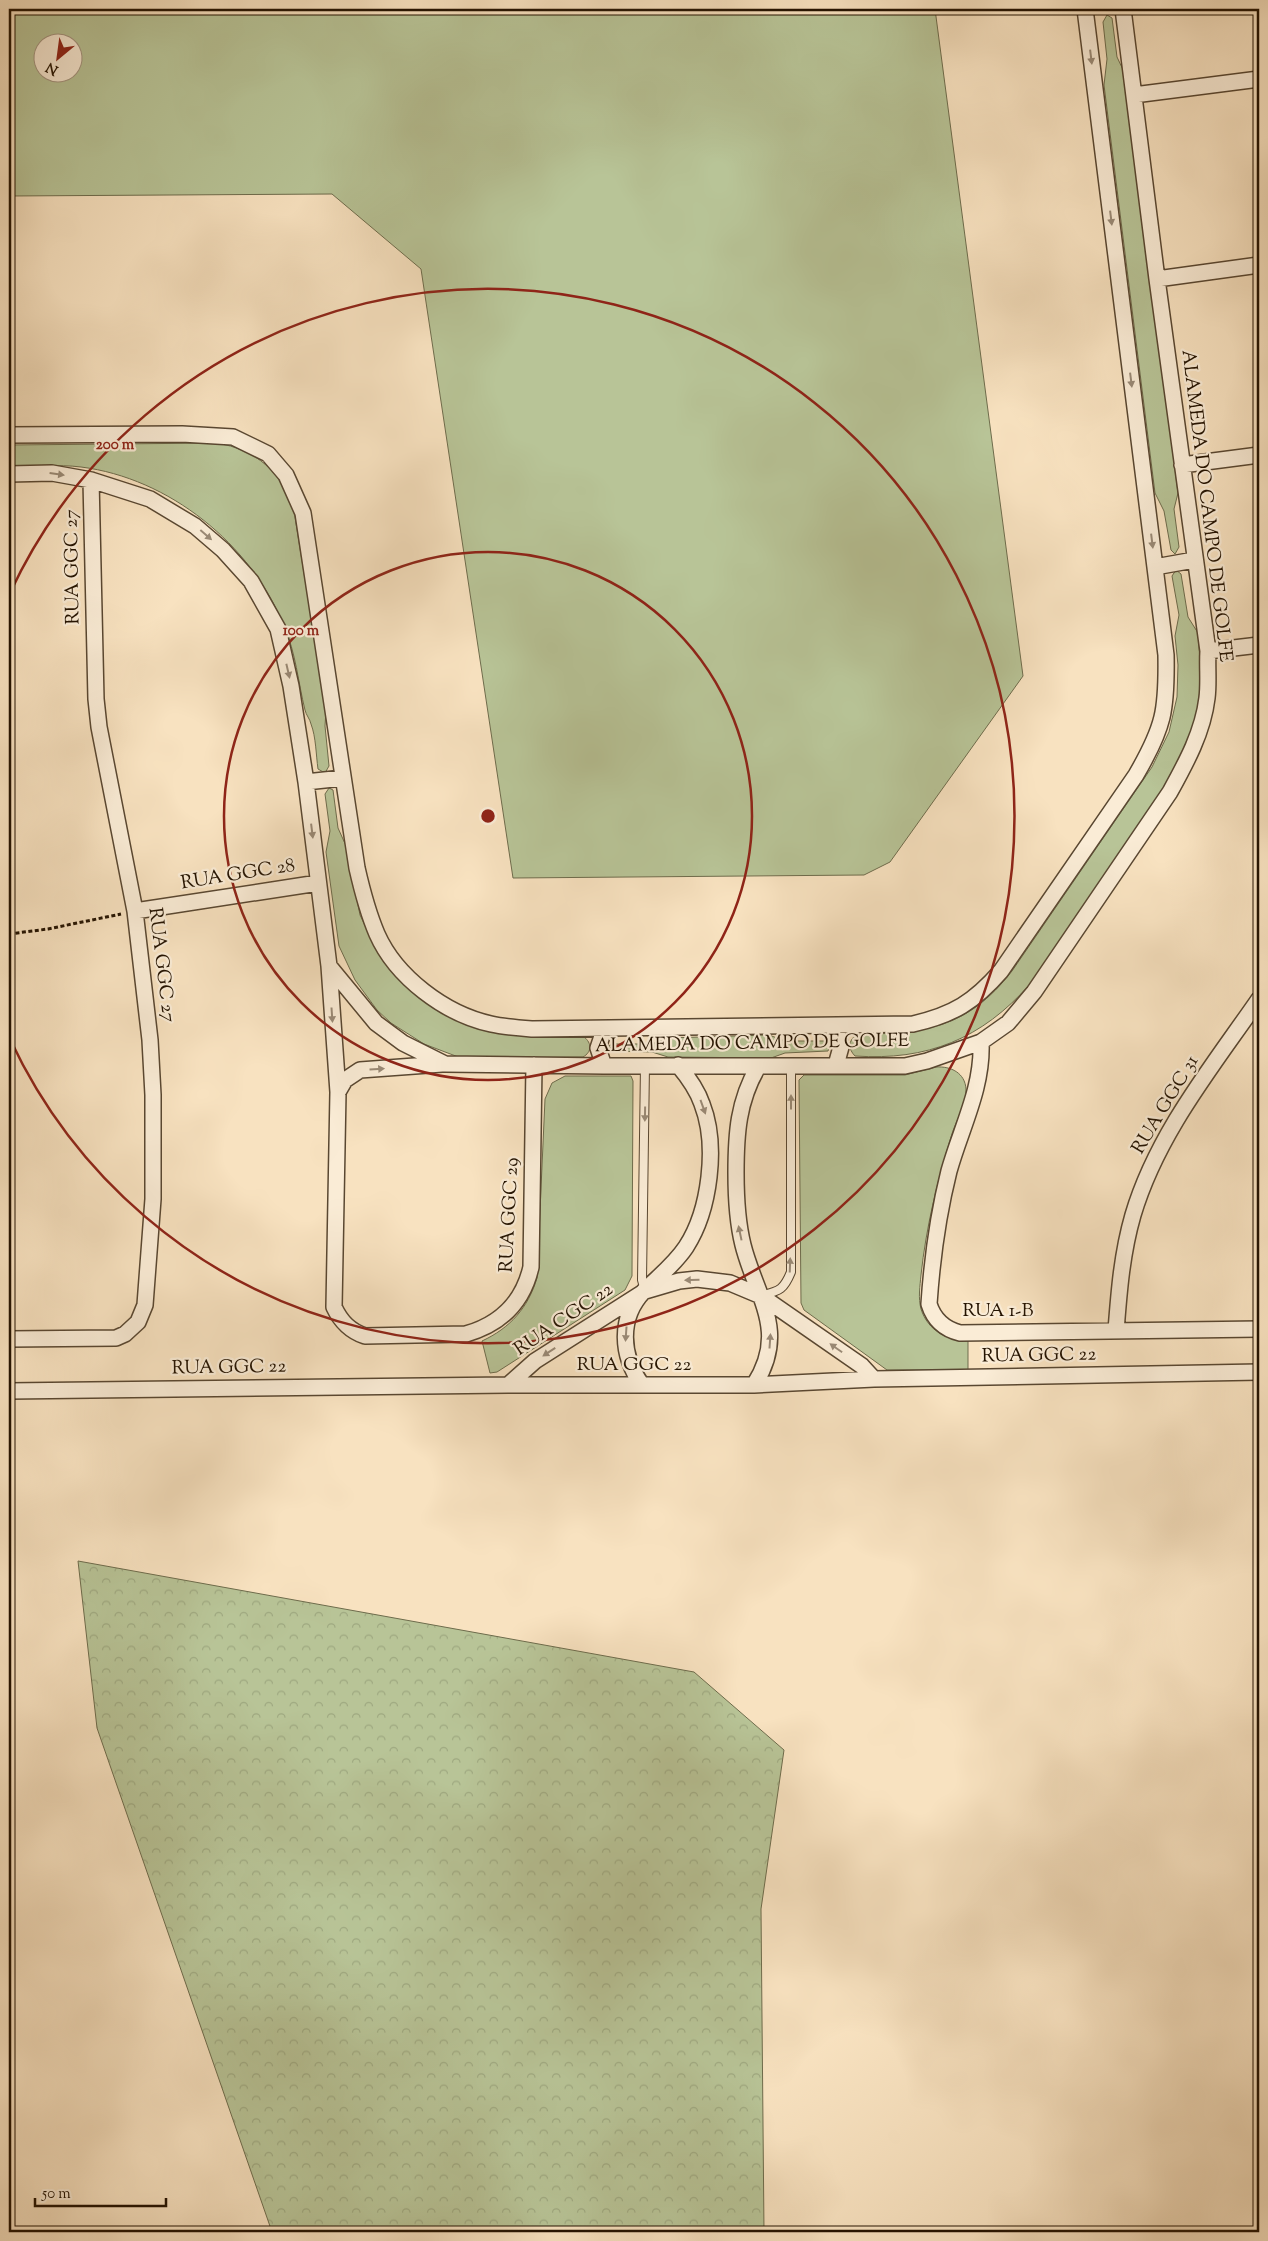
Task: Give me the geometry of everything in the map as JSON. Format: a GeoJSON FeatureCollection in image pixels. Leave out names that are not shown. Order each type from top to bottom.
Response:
{"type":"FeatureCollection","features":[{"type":"Feature","properties":{"kind":"street","name":"ALAMEDA DO CAMPO DE GOLFE"},"geometry":{"type":"LineString","coordinates":[[9,435],[182,434],[233,436],[268,454],[286,475],[303,514],[357,868],[365,900],[377,934],[387,953],[404,974],[428,994],[452,1009],[490,1024],[532,1029],[604,1030],[836,1026],[913,1024],[936,1019],[956,1010],[981,993],[1001,971],[1136,775],[1153,746],[1164,717],[1167,690],[1166,655],[1086,9]]}},
{"type":"Feature","properties":{"kind":"street","name":"ALAMEDA DO CAMPO DE GOLFE"},"geometry":{"type":"LineString","coordinates":[[329,966],[376,1023],[403,1043],[446,1064],[758,1067],[905,1066],[927,1061],[981,1042],[1008,1023],[1034,992],[1170,792],[1188,759],[1200,729],[1207,698],[1208,651],[1194,560],[1123,9]]}},
{"type":"Feature","properties":{"kind":"street"},"geometry":{"type":"LineString","coordinates":[[1134,95],[1259,79]]}},
{"type":"Feature","properties":{"kind":"street"},"geometry":{"type":"LineString","coordinates":[[1157,279],[1259,264]]}},
{"type":"Feature","properties":{"kind":"street"},"geometry":{"type":"LineString","coordinates":[[1182,465],[1259,455]]}},
{"type":"Feature","properties":{"kind":"street"},"geometry":{"type":"LineString","coordinates":[[9,474],[52,473],[91,480],[150,499],[196,526],[223,550],[251,581],[278,630],[291,686],[306,782],[329,966]]}},
{"type":"Feature","properties":{"kind":"street","name":"RUA GGC 27"},"geometry":{"type":"LineString","coordinates":[[9,1338],[116,1338],[132,1328],[142,1314],[150,1247],[153,1199],[153,1095],[147,1004],[135,911],[99,726],[96,699],[91,480]]}},
{"type":"Feature","properties":{"kind":"street"},"geometry":{"type":"LineString","coordinates":[[1155,567],[1194,560]]}},
{"type":"Feature","properties":{"kind":"street"},"geometry":{"type":"LineString","coordinates":[[1208,651],[1259,645]]}},
{"type":"Feature","properties":{"kind":"street"},"geometry":{"type":"LineString","coordinates":[[306,782],[343,778]]}},
{"type":"Feature","properties":{"kind":"street","name":"RUA GGC 28"},"geometry":{"type":"LineString","coordinates":[[135,911],[318,883]]}},
{"type":"Feature","properties":{"kind":"street","name":"RUA GGC 29"},"geometry":{"type":"LineString","coordinates":[[329,966],[338,1092],[334,1307],[351,1330],[365,1336],[466,1334],[489,1326],[517,1302],[528,1279],[531,1266],[534,1065]]}},
{"type":"Feature","properties":{"kind":"street","name":"RUA GGC 31"},"geometry":{"type":"LineString","coordinates":[[1116,1331],[1125,1246],[1134,1214],[1155,1159],[1180,1113],[1259,999]]}},
{"type":"Feature","properties":{"kind":"street"},"geometry":{"type":"LineString","coordinates":[[836,1026],[841,1047],[836,1065]]}},
{"type":"Feature","properties":{"kind":"street"},"geometry":{"type":"LineString","coordinates":[[604,1030],[598,1048],[604,1066]]}},
{"type":"Feature","properties":{"kind":"street","name":"RUA 1-B"},"geometry":{"type":"LineString","coordinates":[[981,1042],[979,1078],[950,1170],[940,1213],[932,1270],[930,1304],[940,1323],[960,1333],[1259,1329]]}},
{"type":"Feature","properties":{"kind":"street"},"geometry":{"type":"LineString","coordinates":[[338,1092],[345,1080],[360,1070],[446,1064]]}},
{"type":"Feature","properties":{"kind":"street","name":"RUA CGC 22"},"geometry":{"type":"LineString","coordinates":[[508,1385],[535,1361],[644,1291],[660,1278],[687,1246],[703,1212],[707,1194],[710,1147],[707,1118],[696,1090],[678,1065]]}},
{"type":"Feature","properties":{"kind":"street"},"geometry":{"type":"LineString","coordinates":[[754,1385],[766,1364],[771,1341],[769,1318],[745,1252],[736,1204],[737,1124],[746,1092],[758,1067]]}},
{"type":"Feature","properties":{"kind":"street","name":"RUA CGC 22"},"geometry":{"type":"LineString","coordinates":[[644,1291],[679,1281],[697,1280],[730,1284],[761,1296],[862,1366],[874,1378]]}},
{"type":"Feature","properties":{"kind":"street"},"geometry":{"type":"LineString","coordinates":[[642,1385],[628,1361],[625,1333],[631,1310],[644,1291]]}},
{"type":"Feature","properties":{"kind":"street","name":"RUA GGC 22"},"geometry":{"type":"LineString","coordinates":[[9,1390],[508,1385],[754,1385],[874,1378],[1259,1372]]}},
{"type":"Feature","properties":{"kind":"lane"},"geometry":{"type":"LineString","coordinates":[[644,1291],[642,1280],[645,1066]]}},
{"type":"Feature","properties":{"kind":"lane"},"geometry":{"type":"LineString","coordinates":[[761,1296],[776,1292],[786,1285],[791,1272],[791,1067]]}},
{"type":"Feature","properties":{"kind":"path"},"geometry":{"type":"LineString","coordinates":[[9,934],[48,929],[135,911]]}},
{"type":"Feature","properties":{"kind":"green space"},"geometry":{"type":"Polygon","coordinates":[[[9,9],[935,9],[1023,676],[890,862],[864,875],[513,878],[421,269],[332,194],[9,196],[9,9]]]}},
{"type":"Feature","properties":{"kind":"green space"},"geometry":{"type":"Polygon","coordinates":[[[1107,15],[1112,18],[1117,57],[1126,76],[1178,493],[1174,509],[1179,547],[1175,554],[1171,550],[1164,511],[1155,493],[1104,85],[1107,59],[1103,22],[1107,15]]]}},
{"type":"Feature","properties":{"kind":"green space"},"geometry":{"type":"Polygon","coordinates":[[[216,443],[243,451],[266,465],[282,485],[294,511],[326,710],[325,726],[329,766],[325,773],[318,769],[313,729],[306,712],[294,657],[284,626],[269,596],[251,568],[228,543],[203,520],[175,501],[145,485],[114,474],[72,466],[9,467],[9,445],[216,443]]]}},
{"type":"Feature","properties":{"kind":"green space"},"geometry":{"type":"Polygon","coordinates":[[[1176,570],[1181,574],[1188,617],[1198,633],[1201,675],[1198,712],[1186,750],[1166,785],[1030,984],[1012,1003],[993,1019],[973,1032],[929,1050],[906,1055],[881,1057],[855,1056],[851,1051],[850,1045],[851,1040],[856,1035],[903,1032],[943,1024],[961,1016],[995,991],[1012,971],[1152,767],[1169,732],[1177,697],[1178,665],[1175,636],[1179,615],[1172,576],[1176,570]]]}},
{"type":"Feature","properties":{"kind":"green space"},"geometry":{"type":"Polygon","coordinates":[[[329,788],[333,790],[338,828],[347,848],[360,915],[377,950],[400,980],[432,1007],[472,1026],[515,1035],[584,1037],[590,1045],[586,1055],[583,1057],[461,1058],[424,1044],[391,1023],[377,1010],[355,980],[339,946],[326,852],[330,831],[325,794],[329,788]]]}},
{"type":"Feature","properties":{"kind":"green space"},"geometry":{"type":"Polygon","coordinates":[[[769,1035],[785,1041],[825,1041],[830,1045],[828,1051],[785,1053],[771,1058],[668,1057],[652,1052],[616,1051],[608,1046],[613,1044],[652,1044],[667,1038],[769,1035]]]}},
{"type":"Feature","properties":{"kind":"green space"},"geometry":{"type":"Polygon","coordinates":[[[936,1067],[952,1069],[960,1075],[965,1083],[966,1095],[946,1154],[933,1205],[923,1257],[920,1301],[924,1317],[933,1329],[953,1339],[968,1341],[968,1370],[887,1370],[804,1310],[801,1303],[799,1080],[804,1075],[905,1075],[936,1067]]]}},
{"type":"Feature","properties":{"kind":"green space"},"geometry":{"type":"Polygon","coordinates":[[[565,1076],[631,1076],[633,1081],[632,1276],[625,1290],[497,1372],[490,1373],[482,1341],[501,1330],[517,1316],[529,1299],[537,1278],[545,1099],[552,1083],[565,1076]]]}},
{"type":"Feature","properties":{"kind":"green space"},"geometry":{"type":"Polygon","coordinates":[[[78,1561],[694,1672],[784,1750],[761,1909],[764,2232],[272,2232],[97,1728],[78,1561]]]}}]}
